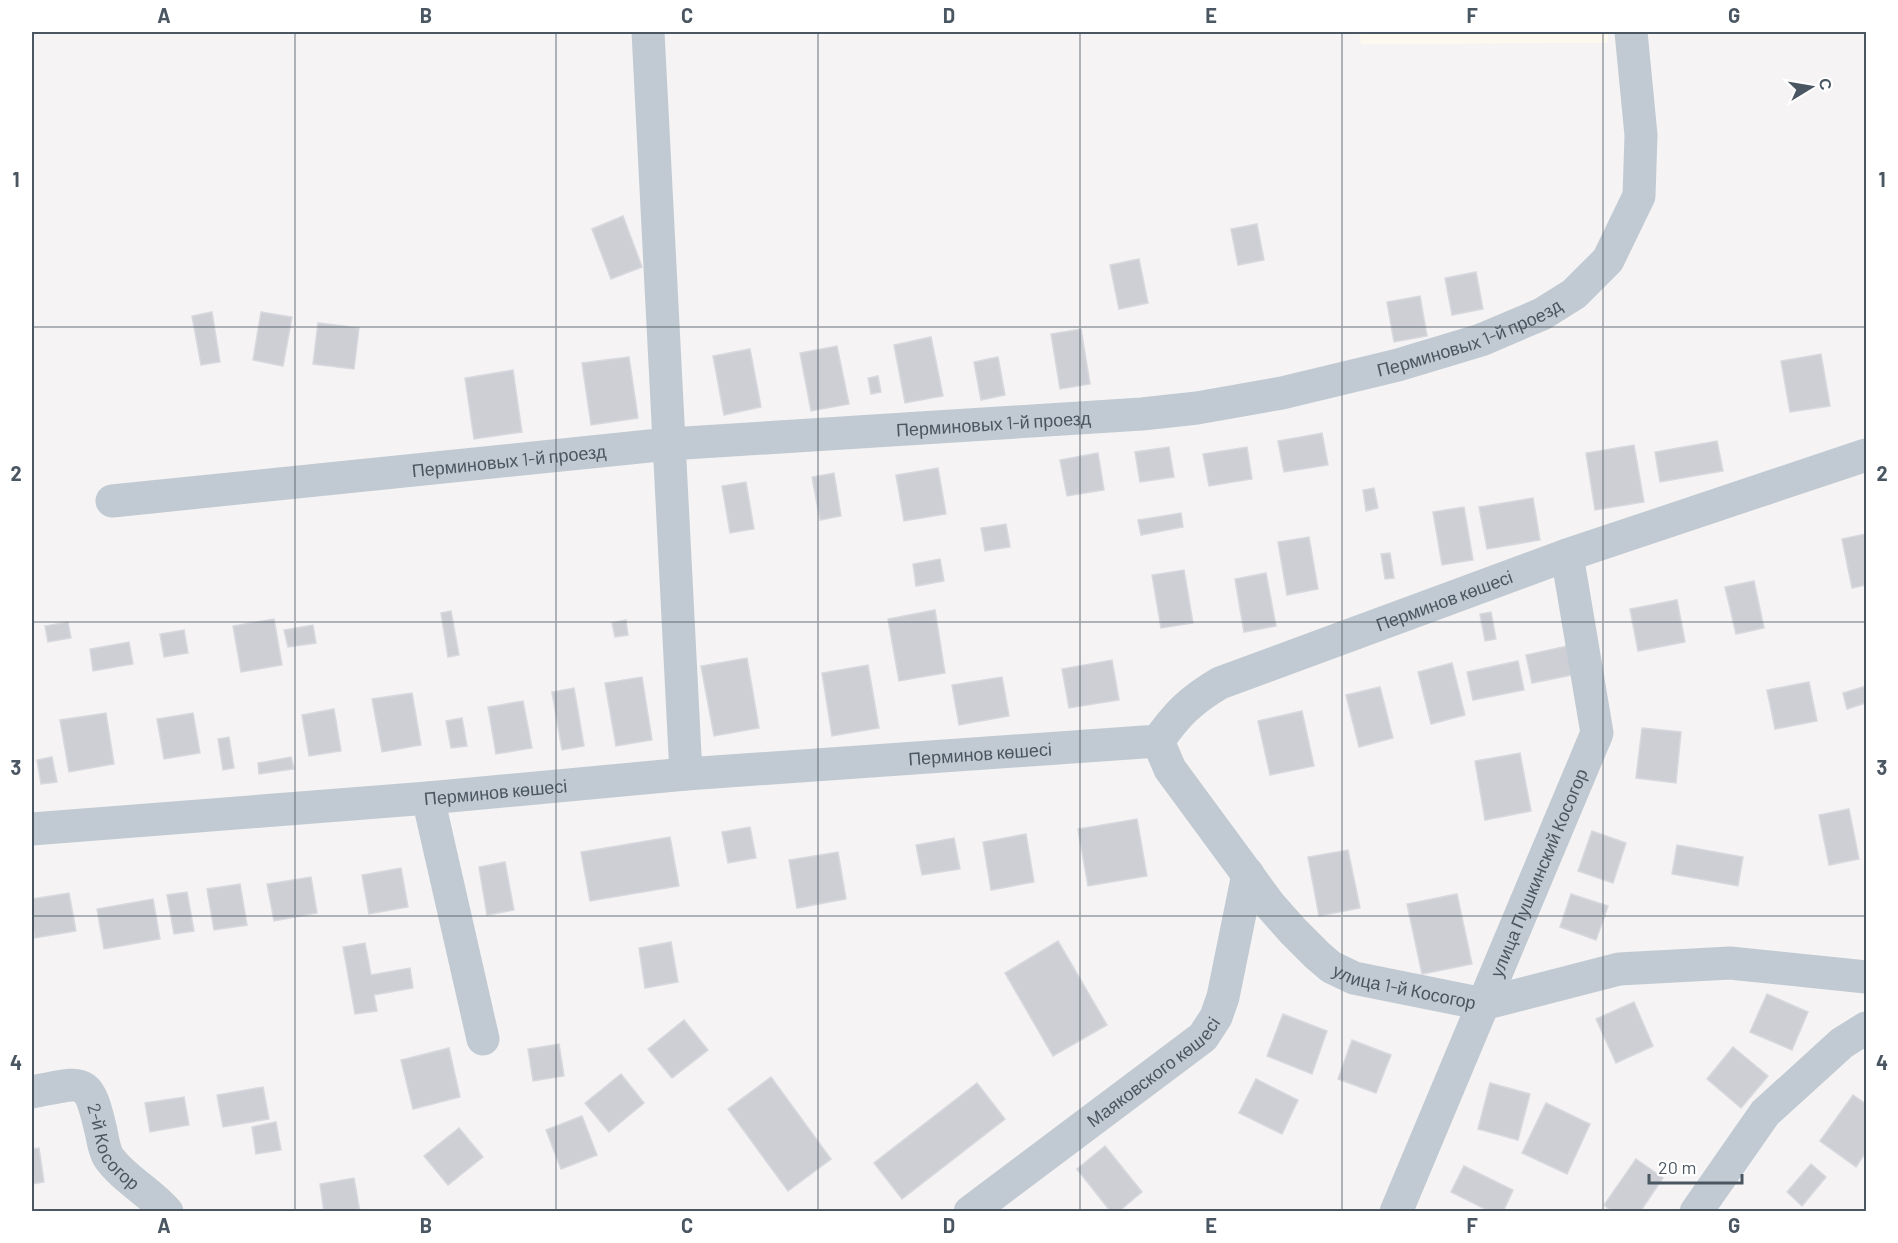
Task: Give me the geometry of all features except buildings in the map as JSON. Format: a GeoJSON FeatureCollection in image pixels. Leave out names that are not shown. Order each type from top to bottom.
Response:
{"type":"FeatureCollection","features":[{"type":"Feature","properties":{"kind":"street"},"geometry":{"type":"LineString","coordinates":[[648,32],[686,774]]}},
{"type":"Feature","properties":{"kind":"street","name":"Перминовых 1-й проезд"},"geometry":{"type":"LineString","coordinates":[[112,501],[669,444],[1132,415],[1197,408],[1282,393],[1398,365],[1491,336],[1542,314],[1574,294],[1608,260],[1639,196],[1641,135],[1631,32]]}},
{"type":"Feature","properties":{"kind":"street","name":"Перминов көшесі"},"geometry":{"type":"LineString","coordinates":[[32,830],[428,798],[686,774],[1158,741],[1180,712],[1199,695],[1220,683],[1567,555],[1866,455]]}},
{"type":"Feature","properties":{"kind":"street","name":"улица Пушкинский Косогор"},"geometry":{"type":"LineString","coordinates":[[1396,1212],[1597,733],[1567,555]]}},
{"type":"Feature","properties":{"kind":"street","name":"улица 1-й Косогор"},"geometry":{"type":"LineString","coordinates":[[1158,741],[1170,769],[1293,932],[1331,967],[1354,978],[1484,1004],[1619,969],[1730,963],[1866,976]]}},
{"type":"Feature","properties":{"kind":"street"},"geometry":{"type":"LineString","coordinates":[[428,798],[483,1039]]}},
{"type":"Feature","properties":{"kind":"street","name":"Маяковского көшесі"},"geometry":{"type":"LineString","coordinates":[[970,1212],[1203,1037],[1216,1017],[1223,997],[1248,874]]}},
{"type":"Feature","properties":{"kind":"street"},"geometry":{"type":"LineString","coordinates":[[1696,1212],[1765,1113],[1842,1043],[1866,1028]]}},
{"type":"Feature","properties":{"kind":"street","name":"2-й Косогор"},"geometry":{"type":"LineString","coordinates":[[32,1092],[68,1085],[83,1087],[90,1093],[108,1156],[167,1212]]}},
{"type":"Feature","properties":{"kind":"shaded area"},"geometry":{"type":"Polygon","coordinates":[[[1359,32],[1609,32],[1607,43],[1361,44],[1359,32]]]}}]}
